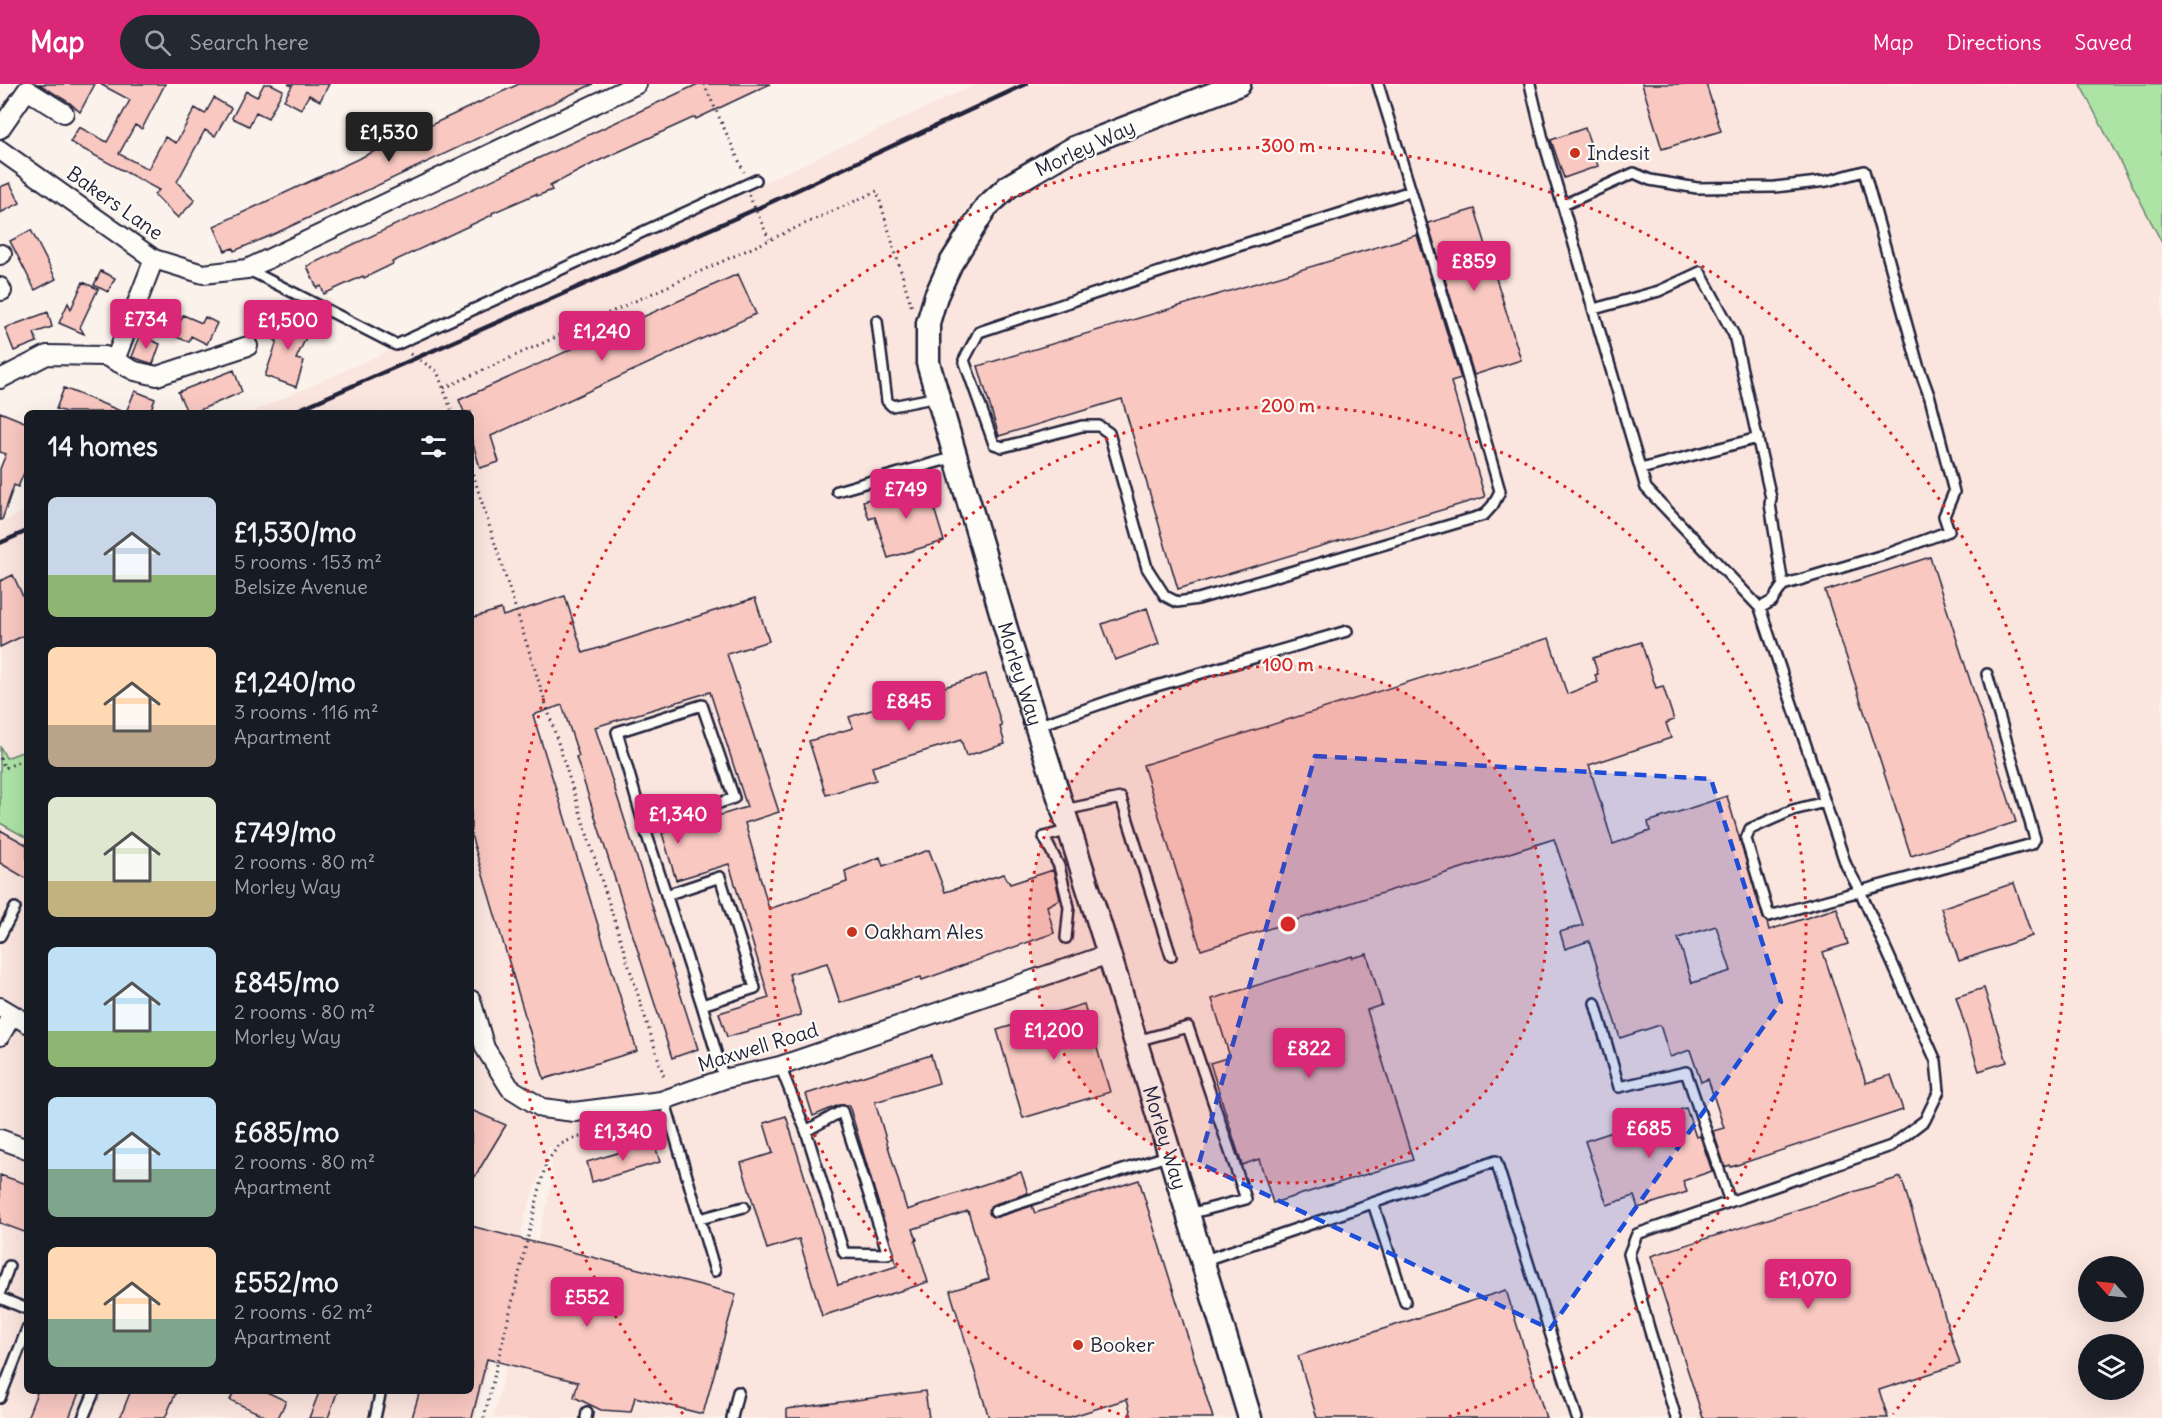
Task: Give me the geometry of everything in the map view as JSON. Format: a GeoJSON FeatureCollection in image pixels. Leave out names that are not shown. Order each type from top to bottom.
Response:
{"type":"FeatureCollection","features":[{"type":"Feature","properties":{"kind":"street","name":"Bakers Lane"},"geometry":{"type":"LineString","coordinates":[[0,150],[154,259],[203,274],[247,269],[637,84]]}},
{"type":"Feature","properties":{"kind":"street","name":"Morley Way"},"geometry":{"type":"LineString","coordinates":[[1239,84],[1074,148],[1009,186],[986,207],[951,263],[927,323],[928,363],[1011,646],[1136,1041],[1250,1418]]}},
{"type":"Feature","properties":{"kind":"street"},"geometry":{"type":"LineString","coordinates":[[0,129],[27,90],[64,113]]}},
{"type":"Feature","properties":{"kind":"street"},"geometry":{"type":"LineString","coordinates":[[115,360],[154,259]]}},
{"type":"Feature","properties":{"kind":"street"},"geometry":{"type":"LineString","coordinates":[[0,379],[47,355],[105,356],[135,371],[157,376],[248,346]]}},
{"type":"Feature","properties":{"kind":"street","name":"Maxwell Road"},"geometry":{"type":"LineString","coordinates":[[474,1010],[485,1048],[510,1088],[542,1108],[574,1112],[664,1099],[724,1079],[780,1066],[1109,954]]}},
{"type":"Feature","properties":{"kind":"street"},"geometry":{"type":"LineString","coordinates":[[0,1036],[13,1015]]}},
{"type":"Feature","properties":{"kind":"street"},"geometry":{"type":"LineString","coordinates":[[0,1139],[24,1148]]}},
{"type":"Feature","properties":{"kind":"lane"},"geometry":{"type":"LineString","coordinates":[[1378,84],[1411,191],[1458,344],[1500,492],[1484,515],[1198,599],[1177,602],[1165,596],[1147,568],[1110,434],[1099,426],[1082,426],[1003,447],[993,444],[964,360],[979,332],[1411,191]]}},
{"type":"Feature","properties":{"kind":"lane"},"geometry":{"type":"LineString","coordinates":[[1530,84],[1543,139],[1646,488],[1760,608],[1846,865],[1860,891],[1936,1061],[1939,1091],[1925,1120],[1891,1146],[1637,1234],[1629,1254],[1648,1328],[1676,1418]]}},
{"type":"Feature","properties":{"kind":"lane"},"geometry":{"type":"LineString","coordinates":[[1563,205],[1634,173],[1650,180],[1697,188],[1774,188],[1827,181],[1864,171],[1918,365],[1930,398],[1954,492],[1944,516],[1949,531],[1890,553],[1784,585],[1772,601],[1760,608]]}},
{"type":"Feature","properties":{"kind":"lane"},"geometry":{"type":"LineString","coordinates":[[247,269],[396,345],[753,182]]}},
{"type":"Feature","properties":{"kind":"lane"},"geometry":{"type":"LineString","coordinates":[[1594,309],[1659,291],[1700,272],[1734,335],[1771,498],[1770,504],[1784,585]]}},
{"type":"Feature","properties":{"kind":"lane"},"geometry":{"type":"LineString","coordinates":[[877,321],[887,401],[892,406],[938,397]]}},
{"type":"Feature","properties":{"kind":"lane"},"geometry":{"type":"LineString","coordinates":[[1641,469],[1758,438]]}},
{"type":"Feature","properties":{"kind":"lane"},"geometry":{"type":"LineString","coordinates":[[837,491],[956,458]]}},
{"type":"Feature","properties":{"kind":"lane"},"geometry":{"type":"LineString","coordinates":[[1037,726],[1132,693],[1347,632]]}},
{"type":"Feature","properties":{"kind":"lane"},"geometry":{"type":"LineString","coordinates":[[1825,802],[1794,810],[1750,829],[1746,839],[1769,916],[2032,844],[2035,839],[1987,674]]}},
{"type":"Feature","properties":{"kind":"lane"},"geometry":{"type":"LineString","coordinates":[[645,829],[734,798],[702,705],[617,732],[645,829],[724,1079]]}},
{"type":"Feature","properties":{"kind":"lane"},"geometry":{"type":"LineString","coordinates":[[1066,938],[1069,907],[1059,866],[1044,837],[1067,820],[1121,798],[1171,956]]}},
{"type":"Feature","properties":{"kind":"lane"},"geometry":{"type":"LineString","coordinates":[[666,895],[720,877],[755,988],[702,1005]]}},
{"type":"Feature","properties":{"kind":"lane"},"geometry":{"type":"LineString","coordinates":[[0,936],[15,908]]}},
{"type":"Feature","properties":{"kind":"lane"},"geometry":{"type":"LineString","coordinates":[[1595,1003],[1619,1088],[1686,1072],[1730,1202]]}},
{"type":"Feature","properties":{"kind":"lane"},"geometry":{"type":"LineString","coordinates":[[1136,1041],[1188,1027],[1246,1199],[1188,1214]]}},
{"type":"Feature","properties":{"kind":"lane"},"geometry":{"type":"LineString","coordinates":[[780,1066],[806,1131],[844,1253],[888,1254],[842,1111],[806,1131]]}},
{"type":"Feature","properties":{"kind":"lane"},"geometry":{"type":"LineString","coordinates":[[664,1099],[715,1271]]}},
{"type":"Feature","properties":{"kind":"lane"},"geometry":{"type":"LineString","coordinates":[[995,1211],[1170,1155]]}},
{"type":"Feature","properties":{"kind":"lane"},"geometry":{"type":"LineString","coordinates":[[1202,1261],[1496,1161],[1576,1418]]}},
{"type":"Feature","properties":{"kind":"lane"},"geometry":{"type":"LineString","coordinates":[[1372,1203],[1405,1302]]}},
{"type":"Feature","properties":{"kind":"lane"},"geometry":{"type":"LineString","coordinates":[[700,1219],[744,1207]]}},
{"type":"Feature","properties":{"kind":"lane"},"geometry":{"type":"LineString","coordinates":[[0,1292],[9,1266]]}},
{"type":"Feature","properties":{"kind":"lane"},"geometry":{"type":"LineString","coordinates":[[0,1298],[24,1308]]}},
{"type":"Feature","properties":{"kind":"lane"},"geometry":{"type":"LineString","coordinates":[[0,1398],[24,1337]]}},
{"type":"Feature","properties":{"kind":"lane"},"geometry":{"type":"LineString","coordinates":[[732,1418],[738,1392]]}},
{"type":"Feature","properties":{"kind":"lane"},"geometry":{"type":"LineString","coordinates":[[83,1418],[92,1394]]}},
{"type":"Feature","properties":{"kind":"lane"},"geometry":{"type":"LineString","coordinates":[[375,1418],[380,1394]]}},
{"type":"Feature","properties":{"kind":"path"},"geometry":{"type":"LineString","coordinates":[[704,84],[753,182],[747,190],[769,239]]}},
{"type":"Feature","properties":{"kind":"path"},"geometry":{"type":"LineString","coordinates":[[444,388],[877,191],[912,309]]}},
{"type":"Feature","properties":{"kind":"path"},"geometry":{"type":"LineString","coordinates":[[396,345],[437,371],[451,410]]}},
{"type":"Feature","properties":{"kind":"path"},"geometry":{"type":"LineString","coordinates":[[474,477],[665,1080]]}},
{"type":"Feature","properties":{"kind":"path"},"geometry":{"type":"LineString","coordinates":[[0,758],[5,768],[24,759]]}},
{"type":"Feature","properties":{"kind":"path"},"geometry":{"type":"LineString","coordinates":[[484,1418],[546,1164],[559,1146],[574,1138],[644,1126],[652,1121]]}},
{"type":"Feature","properties":{"kind":"highlighted area"},"geometry":{"type":"Polygon","coordinates":[[[1315,756],[1711,779],[1781,1002],[1550,1329],[1199,1163],[1315,756]]]}},
{"type":"Feature","properties":{"kind":"shaded area"},"geometry":{"type":"Polygon","coordinates":[[[977,84],[2080,84],[2162,243],[2162,1418],[493,1418],[553,1178],[550,1146],[526,1213],[475,1418],[0,1418],[0,823],[24,836],[24,1394],[474,1394],[474,410],[256,410],[977,84]]]}},
{"type":"Feature","properties":{"kind":"shaded area"},"geometry":{"type":"Polygon","coordinates":[[[24,512],[24,751],[5,758],[0,746],[0,523],[24,512]]]}},
{"type":"Feature","properties":{"kind":"green space"},"geometry":{"type":"Polygon","coordinates":[[[2080,84],[2162,84],[2162,243],[2080,84]]]}},
{"type":"Feature","properties":{"kind":"green space"},"geometry":{"type":"Polygon","coordinates":[[[0,746],[6,758],[24,751],[24,836],[0,823],[0,746]]]}},
{"type":"Feature","properties":{"kind":"building"},"geometry":{"type":"Polygon","coordinates":[[[39,84],[95,84],[80,112],[39,84]]]}},
{"type":"Feature","properties":{"kind":"building"},"geometry":{"type":"Polygon","coordinates":[[[100,84],[165,84],[142,129],[135,125],[119,154],[148,169],[165,137],[176,143],[195,108],[205,114],[214,98],[231,108],[215,136],[205,130],[177,182],[195,200],[178,218],[154,194],[159,190],[70,142],[79,127],[107,142],[130,100],[100,84]]]}},
{"type":"Feature","properties":{"kind":"building"},"geometry":{"type":"Polygon","coordinates":[[[264,84],[271,84],[283,90],[268,118],[256,112],[249,126],[232,118],[246,91],[257,97],[264,84]]]}},
{"type":"Feature","properties":{"kind":"building"},"geometry":{"type":"Polygon","coordinates":[[[288,84],[329,84],[320,101],[309,95],[301,109],[284,100],[292,86],[288,84]]]}},
{"type":"Feature","properties":{"kind":"building"},"geometry":{"type":"Polygon","coordinates":[[[519,84],[593,84],[272,235],[234,251],[233,248],[225,251],[214,226],[519,84]]]}},
{"type":"Feature","properties":{"kind":"building"},"geometry":{"type":"Polygon","coordinates":[[[698,84],[770,84],[596,162],[550,186],[552,190],[537,196],[536,194],[492,213],[364,278],[363,276],[324,294],[321,286],[317,288],[307,266],[698,84]]]}},
{"type":"Feature","properties":{"kind":"building"},"geometry":{"type":"Polygon","coordinates":[[[1642,84],[1706,84],[1721,131],[1662,149],[1642,84]]]}},
{"type":"Feature","properties":{"kind":"building","name":"Indesit"},"geometry":{"type":"Polygon","coordinates":[[[1585,128],[1598,166],[1564,178],[1551,140],[1585,128]]]}},
{"type":"Feature","properties":{"kind":"building"},"geometry":{"type":"Polygon","coordinates":[[[10,183],[20,203],[0,213],[0,187],[10,183]]]}},
{"type":"Feature","properties":{"kind":"building"},"geometry":{"type":"Polygon","coordinates":[[[1475,209],[1521,360],[1474,375],[1428,223],[1475,209]]]}},
{"type":"Feature","properties":{"kind":"building"},"geometry":{"type":"Polygon","coordinates":[[[31,230],[56,279],[35,290],[10,241],[31,230]]]}},
{"type":"Feature","properties":{"kind":"building"},"geometry":{"type":"Polygon","coordinates":[[[1417,235],[1461,379],[1451,382],[1485,497],[1178,589],[1122,399],[999,436],[978,366],[1417,235]]]}},
{"type":"Feature","properties":{"kind":"building"},"geometry":{"type":"Polygon","coordinates":[[[101,271],[115,278],[108,292],[94,285],[101,271]]]}},
{"type":"Feature","properties":{"kind":"building"},"geometry":{"type":"Polygon","coordinates":[[[738,274],[756,314],[491,436],[499,462],[480,468],[474,447],[474,410],[463,410],[459,400],[738,274]]]}},
{"type":"Feature","properties":{"kind":"building"},"geometry":{"type":"Polygon","coordinates":[[[83,282],[98,289],[80,327],[84,334],[59,323],[68,303],[71,309],[83,282]]]}},
{"type":"Feature","properties":{"kind":"building"},"geometry":{"type":"Polygon","coordinates":[[[48,312],[52,327],[34,333],[37,342],[14,351],[5,328],[48,312]]]}},
{"type":"Feature","properties":{"kind":"building"},"geometry":{"type":"Polygon","coordinates":[[[283,313],[311,327],[296,359],[304,361],[296,387],[265,376],[277,341],[271,338],[283,313]]]}},
{"type":"Feature","properties":{"kind":"building"},"geometry":{"type":"Polygon","coordinates":[[[183,315],[202,323],[205,317],[217,323],[207,344],[191,336],[189,342],[174,336],[183,315]]]}},
{"type":"Feature","properties":{"kind":"building"},"geometry":{"type":"Polygon","coordinates":[[[140,336],[160,344],[153,364],[132,357],[140,336]]]}},
{"type":"Feature","properties":{"kind":"building"},"geometry":{"type":"Polygon","coordinates":[[[234,370],[242,392],[200,410],[186,410],[178,392],[234,370]]]}},
{"type":"Feature","properties":{"kind":"building"},"geometry":{"type":"Polygon","coordinates":[[[64,388],[118,410],[59,410],[56,409],[64,388]]]}},
{"type":"Feature","properties":{"kind":"building"},"geometry":{"type":"Polygon","coordinates":[[[135,391],[155,399],[151,410],[127,410],[135,391]]]}},
{"type":"Feature","properties":{"kind":"building"},"geometry":{"type":"Polygon","coordinates":[[[0,412],[24,422],[24,473],[18,487],[14,485],[2,520],[0,520],[0,469],[6,454],[0,452],[0,412]]]}},
{"type":"Feature","properties":{"kind":"building"},"geometry":{"type":"Polygon","coordinates":[[[926,482],[944,541],[888,558],[875,517],[869,519],[863,501],[926,482]]]}},
{"type":"Feature","properties":{"kind":"building"},"geometry":{"type":"Polygon","coordinates":[[[1930,557],[2016,822],[1911,856],[1825,591],[1930,557]]]}},
{"type":"Feature","properties":{"kind":"building"},"geometry":{"type":"Polygon","coordinates":[[[13,575],[24,599],[24,635],[0,647],[0,581],[13,575]]]}},
{"type":"Feature","properties":{"kind":"building"},"geometry":{"type":"Polygon","coordinates":[[[565,596],[583,653],[755,598],[769,641],[727,654],[779,812],[745,823],[769,909],[847,882],[845,871],[880,857],[883,866],[929,850],[945,892],[1004,874],[1010,884],[1053,870],[1060,899],[1047,906],[1054,933],[922,980],[921,977],[840,1003],[827,963],[789,974],[801,1015],[727,1037],[719,1013],[769,998],[729,864],[676,880],[662,833],[747,807],[710,692],[595,727],[698,1049],[672,1058],[576,757],[579,756],[562,705],[533,715],[637,1051],[544,1079],[474,845],[474,617],[501,609],[503,616],[565,596]]]}},
{"type":"Feature","properties":{"kind":"building"},"geometry":{"type":"Polygon","coordinates":[[[1147,608],[1159,644],[1115,660],[1102,624],[1147,608]]]}},
{"type":"Feature","properties":{"kind":"building"},"geometry":{"type":"Polygon","coordinates":[[[1549,638],[1567,694],[1598,682],[1593,658],[1641,642],[1656,688],[1663,686],[1674,720],[1666,723],[1671,738],[1589,765],[1613,844],[1650,831],[1648,822],[1727,796],[1763,918],[1769,930],[1837,908],[1848,944],[1823,952],[1866,1083],[1891,1075],[1903,1110],[1731,1167],[1730,1165],[1725,1167],[1713,1131],[1724,1128],[1708,1079],[1701,1082],[1690,1050],[1670,1057],[1660,1025],[1620,1038],[1589,941],[1565,949],[1560,932],[1583,925],[1554,839],[1201,950],[1143,765],[1549,638]],[[1716,926],[1678,938],[1692,983],[1731,971],[1716,926]]]}},
{"type":"Feature","properties":{"kind":"building"},"geometry":{"type":"Polygon","coordinates":[[[986,674],[1002,726],[1000,727],[1005,744],[966,756],[961,740],[872,767],[876,780],[826,795],[809,741],[853,728],[849,717],[986,674]]]}},
{"type":"Feature","properties":{"kind":"building"},"geometry":{"type":"Polygon","coordinates":[[[0,830],[24,843],[24,877],[0,863],[0,830]]]}},
{"type":"Feature","properties":{"kind":"building"},"geometry":{"type":"Polygon","coordinates":[[[2014,883],[2032,936],[1959,961],[1941,908],[2014,883]]]}},
{"type":"Feature","properties":{"kind":"building"},"geometry":{"type":"Polygon","coordinates":[[[1367,954],[1382,1005],[1367,1010],[1413,1160],[1273,1203],[1259,1159],[1242,1165],[1210,1063],[1230,1057],[1212,999],[1352,956],[1352,958],[1367,954]]]}},
{"type":"Feature","properties":{"kind":"building"},"geometry":{"type":"Polygon","coordinates":[[[1984,988],[2007,1062],[1979,1071],[1956,997],[1984,988]]]}},
{"type":"Feature","properties":{"kind":"building"},"geometry":{"type":"Polygon","coordinates":[[[1084,1004],[1110,1092],[1023,1118],[997,1030],[1084,1004]]]}},
{"type":"Feature","properties":{"kind":"building","name":"Booker"},"geometry":{"type":"Polygon","coordinates":[[[931,1055],[939,1083],[875,1102],[907,1210],[1021,1172],[1028,1193],[992,1205],[988,1210],[991,1216],[997,1217],[1032,1206],[1035,1213],[1139,1180],[1213,1418],[1132,1418],[1127,1399],[1067,1418],[989,1418],[950,1291],[989,1279],[968,1211],[913,1229],[928,1282],[822,1316],[799,1239],[767,1249],[741,1163],[773,1153],[764,1123],[786,1116],[838,1285],[897,1266],[849,1105],[839,1105],[813,1116],[806,1094],[931,1055]]]}},
{"type":"Feature","properties":{"kind":"building"},"geometry":{"type":"Polygon","coordinates":[[[1686,1108],[1696,1137],[1700,1136],[1712,1171],[1683,1181],[1687,1192],[1638,1208],[1634,1196],[1607,1205],[1585,1141],[1686,1108]]]}},
{"type":"Feature","properties":{"kind":"building"},"geometry":{"type":"Polygon","coordinates":[[[474,1111],[506,1125],[474,1178],[474,1111]]]}},
{"type":"Feature","properties":{"kind":"building"},"geometry":{"type":"Polygon","coordinates":[[[654,1142],[660,1162],[592,1182],[587,1162],[654,1142]]]}},
{"type":"Feature","properties":{"kind":"building"},"geometry":{"type":"Polygon","coordinates":[[[0,1175],[24,1183],[24,1232],[0,1223],[0,1175]]]}},
{"type":"Feature","properties":{"kind":"building"},"geometry":{"type":"Polygon","coordinates":[[[1901,1177],[1960,1364],[1879,1390],[1888,1418],[1703,1418],[1651,1256],[1901,1177]]]}},
{"type":"Feature","properties":{"kind":"building"},"geometry":{"type":"Polygon","coordinates":[[[474,1227],[736,1294],[703,1414],[635,1397],[631,1412],[601,1410],[574,1397],[578,1382],[487,1359],[472,1418],[412,1418],[419,1394],[474,1394],[474,1227]]]}},
{"type":"Feature","properties":{"kind":"building"},"geometry":{"type":"Polygon","coordinates":[[[1506,1290],[1546,1418],[1317,1418],[1298,1356],[1506,1290]]]}},
{"type":"Feature","properties":{"kind":"building"},"geometry":{"type":"Polygon","coordinates":[[[925,1391],[929,1418],[787,1418],[787,1409],[925,1391]]]}},
{"type":"Feature","properties":{"kind":"building"},"geometry":{"type":"Polygon","coordinates":[[[36,1394],[78,1394],[69,1418],[27,1418],[36,1394]]]}},
{"type":"Feature","properties":{"kind":"building"},"geometry":{"type":"Polygon","coordinates":[[[129,1394],[175,1394],[165,1418],[120,1418],[129,1394]]]}},
{"type":"Feature","properties":{"kind":"building"},"geometry":{"type":"Polygon","coordinates":[[[233,1394],[271,1394],[286,1401],[278,1418],[269,1418],[230,1400],[233,1394]]]}},
{"type":"Feature","properties":{"kind":"building"},"geometry":{"type":"Polygon","coordinates":[[[318,1394],[337,1394],[328,1418],[309,1418],[318,1394]]]}},
{"type":"Feature","properties":{"kind":"railway"},"geometry":{"type":"LineString","coordinates":[[298,410],[756,209],[1026,84]]}},
{"type":"Feature","properties":{"kind":"railway"},"geometry":{"type":"LineString","coordinates":[[0,543],[24,532]]}},
{"type":"Feature","properties":{"kind":"place","name":"Indesit"},"geometry":{"type":"Point","coordinates":[1575,153]}},
{"type":"Feature","properties":{"kind":"place","name":"Oakham Ales"},"geometry":{"type":"Point","coordinates":[852,932]}},
{"type":"Feature","properties":{"kind":"place","name":"Booker"},"geometry":{"type":"Point","coordinates":[1078,1345]}}]}
